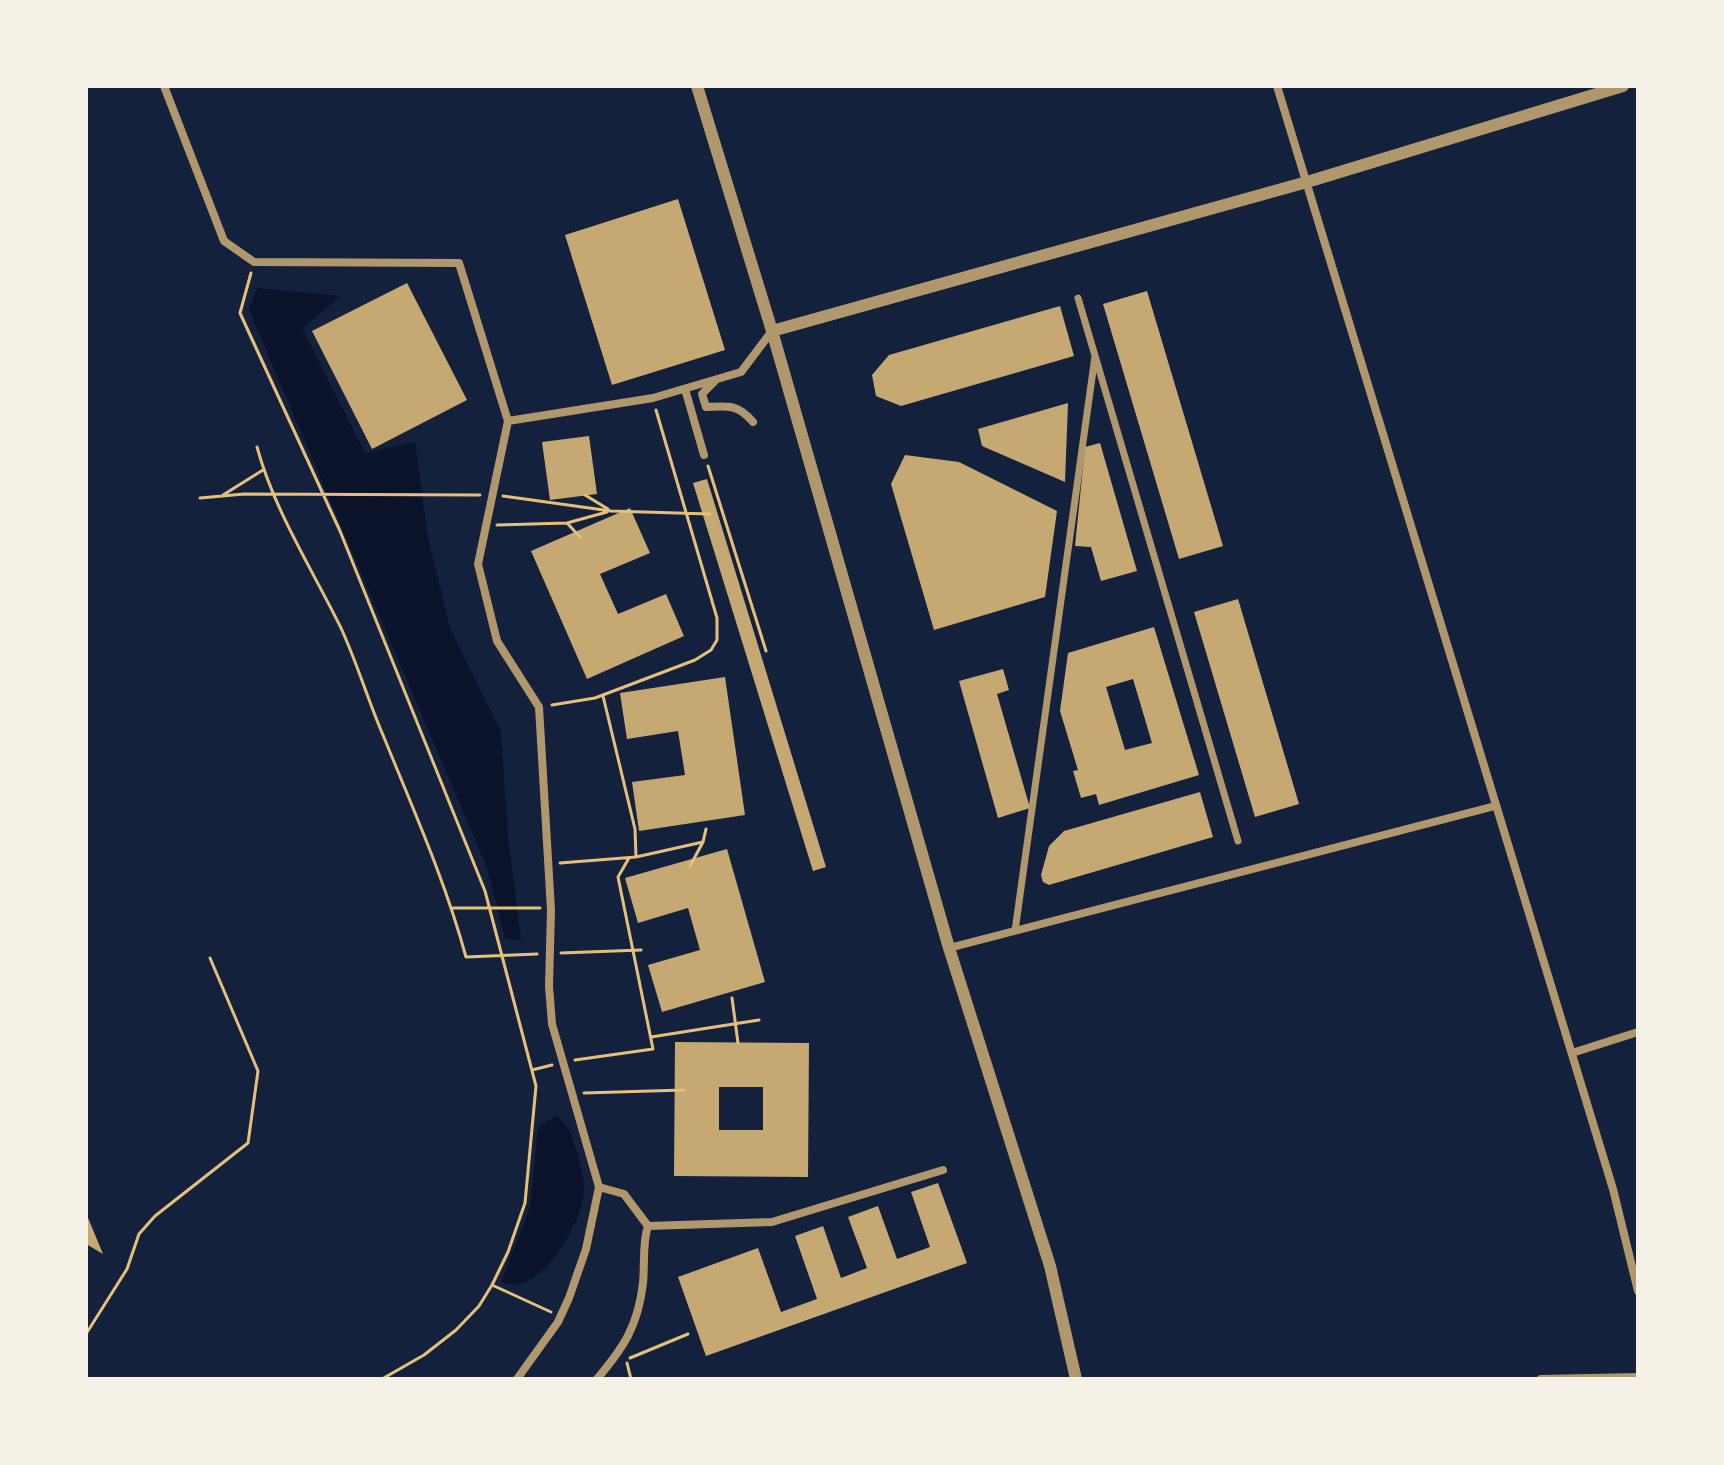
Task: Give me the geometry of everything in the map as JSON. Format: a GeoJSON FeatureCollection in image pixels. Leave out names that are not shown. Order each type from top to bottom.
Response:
{"type":"FeatureCollection","features":[{"type":"Feature","properties":{"kind":"street"},"geometry":{"type":"LineString","coordinates":[[164,86],[224,241],[254,262],[459,263],[508,421],[478,564],[497,641],[539,707],[551,910],[549,986],[552,1024],[599,1187],[584,1259],[560,1316],[517,1379]]}},
{"type":"Feature","properties":{"kind":"street"},"geometry":{"type":"LineString","coordinates":[[697,86],[772,331],[949,948],[1050,1266],[1076,1379]]}},
{"type":"Feature","properties":{"kind":"street"},"geometry":{"type":"LineString","coordinates":[[1277,86],[1613,1189],[1638,1291]]}},
{"type":"Feature","properties":{"kind":"street"},"geometry":{"type":"LineString","coordinates":[[508,421],[653,398],[716,380],[741,372],[772,331],[1307,182],[1623,86]]}},
{"type":"Feature","properties":{"kind":"street"},"geometry":{"type":"LineString","coordinates":[[1078,298],[1238,841]]}},
{"type":"Feature","properties":{"kind":"street"},"geometry":{"type":"LineString","coordinates":[[1015,931],[1095,356]]}},
{"type":"Feature","properties":{"kind":"street"},"geometry":{"type":"LineString","coordinates":[[716,380],[702,394],[706,407],[729,406],[744,411],[753,422]]}},
{"type":"Feature","properties":{"kind":"street"},"geometry":{"type":"LineString","coordinates":[[685,389],[704,455]]}},
{"type":"Feature","properties":{"kind":"street"},"geometry":{"type":"LineString","coordinates":[[949,948],[1495,806]]}},
{"type":"Feature","properties":{"kind":"street"},"geometry":{"type":"LineString","coordinates":[[1572,1053],[1638,1032]]}},
{"type":"Feature","properties":{"kind":"street"},"geometry":{"type":"LineString","coordinates":[[648,1226],[772,1222],[943,1170]]}},
{"type":"Feature","properties":{"kind":"street"},"geometry":{"type":"LineString","coordinates":[[599,1187],[624,1194],[648,1226]]}},
{"type":"Feature","properties":{"kind":"street"},"geometry":{"type":"LineString","coordinates":[[597,1379],[624,1348],[636,1320],[643,1282],[644,1237],[648,1226]]}},
{"type":"Feature","properties":{"kind":"street"},"geometry":{"type":"LineString","coordinates":[[1541,1379],[1638,1377]]}},
{"type":"Feature","properties":{"kind":"path"},"geometry":{"type":"LineString","coordinates":[[254,262],[240,313],[340,531],[485,891],[536,1086],[525,1203],[508,1252],[492,1285],[479,1306],[456,1330],[424,1355],[382,1379]]}},
{"type":"Feature","properties":{"kind":"path"},"geometry":{"type":"LineString","coordinates":[[539,707],[602,695],[695,660],[711,650],[717,640],[717,618],[653,398]]}},
{"type":"Feature","properties":{"kind":"path"},"geometry":{"type":"LineString","coordinates":[[257,447],[263,470],[343,633],[452,908],[466,957]]}},
{"type":"Feature","properties":{"kind":"path"},"geometry":{"type":"LineString","coordinates":[[704,455],[766,651]]}},
{"type":"Feature","properties":{"kind":"path"},"geometry":{"type":"LineString","coordinates":[[220,498],[263,470]]}},
{"type":"Feature","properties":{"kind":"path"},"geometry":{"type":"LineString","coordinates":[[200,498],[244,494],[493,495],[611,511],[710,514]]}},
{"type":"Feature","properties":{"kind":"path"},"geometry":{"type":"LineString","coordinates":[[585,495],[611,511]]}},
{"type":"Feature","properties":{"kind":"path"},"geometry":{"type":"LineString","coordinates":[[487,523],[567,523],[611,511]]}},
{"type":"Feature","properties":{"kind":"path"},"geometry":{"type":"LineString","coordinates":[[567,523],[580,537]]}},
{"type":"Feature","properties":{"kind":"path"},"geometry":{"type":"LineString","coordinates":[[602,695],[635,829],[636,857]]}},
{"type":"Feature","properties":{"kind":"path"},"geometry":{"type":"LineString","coordinates":[[690,866],[703,842],[706,829]]}},
{"type":"Feature","properties":{"kind":"path"},"geometry":{"type":"LineString","coordinates":[[548,864],[629,858],[703,842]]}},
{"type":"Feature","properties":{"kind":"path"},"geometry":{"type":"LineString","coordinates":[[532,1070],[563,1062],[653,1049],[618,877],[629,858]]}},
{"type":"Feature","properties":{"kind":"path"},"geometry":{"type":"LineString","coordinates":[[452,908],[539,908]]}},
{"type":"Feature","properties":{"kind":"path"},"geometry":{"type":"LineString","coordinates":[[86,1334],[127,1269],[139,1234],[155,1216],[248,1143],[258,1071],[210,958]]}},
{"type":"Feature","properties":{"kind":"path"},"geometry":{"type":"LineString","coordinates":[[732,998],[738,1043]]}},
{"type":"Feature","properties":{"kind":"path"},"geometry":{"type":"LineString","coordinates":[[651,1037],[759,1020]]}},
{"type":"Feature","properties":{"kind":"path"},"geometry":{"type":"LineString","coordinates":[[572,1093],[684,1090]]}},
{"type":"Feature","properties":{"kind":"path"},"geometry":{"type":"LineString","coordinates":[[492,1285],[560,1316]]}},
{"type":"Feature","properties":{"kind":"path"},"geometry":{"type":"LineString","coordinates":[[626,1360],[688,1334]]}},
{"type":"Feature","properties":{"kind":"water"},"geometry":{"type":"Polygon","coordinates":[[[257,288],[341,296],[302,328],[365,453],[415,442],[428,537],[450,628],[501,732],[508,836],[521,941],[505,938],[487,868],[249,310],[257,288]]]}},
{"type":"Feature","properties":{"kind":"water"},"geometry":{"type":"Polygon","coordinates":[[[556,1116],[566,1125],[575,1147],[583,1179],[582,1204],[567,1238],[544,1269],[530,1280],[515,1285],[501,1282],[530,1207],[538,1127],[556,1116]]]}},
{"type":"Feature","properties":{"kind":"building"},"geometry":{"type":"Polygon","coordinates":[[[678,199],[725,350],[612,385],[565,235],[678,199]]]}},
{"type":"Feature","properties":{"kind":"building"},"geometry":{"type":"Polygon","coordinates":[[[407,283],[467,400],[372,449],[312,331],[407,283]]]}},
{"type":"Feature","properties":{"kind":"building"},"geometry":{"type":"Polygon","coordinates":[[[1147,291],[1223,546],[1179,559],[1103,304],[1147,291]]]}},
{"type":"Feature","properties":{"kind":"building"},"geometry":{"type":"Polygon","coordinates":[[[1060,306],[1074,356],[901,406],[876,396],[872,375],[889,355],[1060,306]]]}},
{"type":"Feature","properties":{"kind":"building"},"geometry":{"type":"Polygon","coordinates":[[[1068,403],[1065,482],[982,446],[978,429],[1068,403]]]}},
{"type":"Feature","properties":{"kind":"building"},"geometry":{"type":"Polygon","coordinates":[[[589,436],[597,494],[550,500],[542,442],[589,436]]]}},
{"type":"Feature","properties":{"kind":"building"},"geometry":{"type":"Polygon","coordinates":[[[1100,443],[1137,571],[1101,581],[1091,547],[1075,546],[1085,447],[1100,443]]]}},
{"type":"Feature","properties":{"kind":"building"},"geometry":{"type":"Polygon","coordinates":[[[905,455],[959,462],[1057,511],[1045,597],[934,630],[891,484],[905,455]]]}},
{"type":"Feature","properties":{"kind":"building"},"geometry":{"type":"Polygon","coordinates":[[[707,479],[826,867],[813,871],[693,483],[707,479]]]}},
{"type":"Feature","properties":{"kind":"building"},"geometry":{"type":"Polygon","coordinates":[[[630,508],[650,553],[600,574],[618,614],[666,594],[684,636],[587,679],[531,551],[630,508]]]}},
{"type":"Feature","properties":{"kind":"building"},"geometry":{"type":"Polygon","coordinates":[[[1238,599],[1299,804],[1255,817],[1194,612],[1238,599]]]}},
{"type":"Feature","properties":{"kind":"building"},"geometry":{"type":"Polygon","coordinates":[[[1154,627],[1199,775],[1099,805],[1096,794],[1081,798],[1073,771],[1078,770],[1060,711],[1068,653],[1154,627]],[[1133,679],[1106,687],[1125,750],[1152,743],[1133,679]]]}},
{"type":"Feature","properties":{"kind":"building"},"geometry":{"type":"Polygon","coordinates":[[[1003,669],[1009,690],[997,694],[1030,808],[998,818],[959,681],[1003,669]]]}},
{"type":"Feature","properties":{"kind":"building"},"geometry":{"type":"Polygon","coordinates":[[[725,677],[745,815],[639,831],[632,782],[685,775],[678,731],[627,739],[620,693],[725,677]]]}},
{"type":"Feature","properties":{"kind":"building"},"geometry":{"type":"Polygon","coordinates":[[[1200,792],[1213,837],[1049,885],[1043,882],[1041,875],[1049,846],[1064,831],[1200,792]]]}},
{"type":"Feature","properties":{"kind":"building"},"geometry":{"type":"Polygon","coordinates":[[[727,849],[765,982],[662,1012],[648,965],[700,950],[688,908],[638,923],[625,878],[727,849]]]}},
{"type":"Feature","properties":{"kind":"building"},"geometry":{"type":"Polygon","coordinates":[[[675,1042],[809,1043],[808,1177],[674,1176],[675,1042]],[[719,1087],[719,1130],[763,1130],[763,1087],[719,1087]]]}},
{"type":"Feature","properties":{"kind":"building"},"geometry":{"type":"Polygon","coordinates":[[[938,1183],[967,1263],[706,1356],[678,1277],[758,1248],[781,1312],[817,1299],[795,1236],[823,1226],[841,1278],[867,1268],[848,1217],[878,1206],[897,1259],[930,1247],[911,1192],[938,1183]]]}},
{"type":"Feature","properties":{"kind":"building"},"geometry":{"type":"Polygon","coordinates":[[[86,1213],[103,1254],[86,1244],[86,1213]]]}}]}
